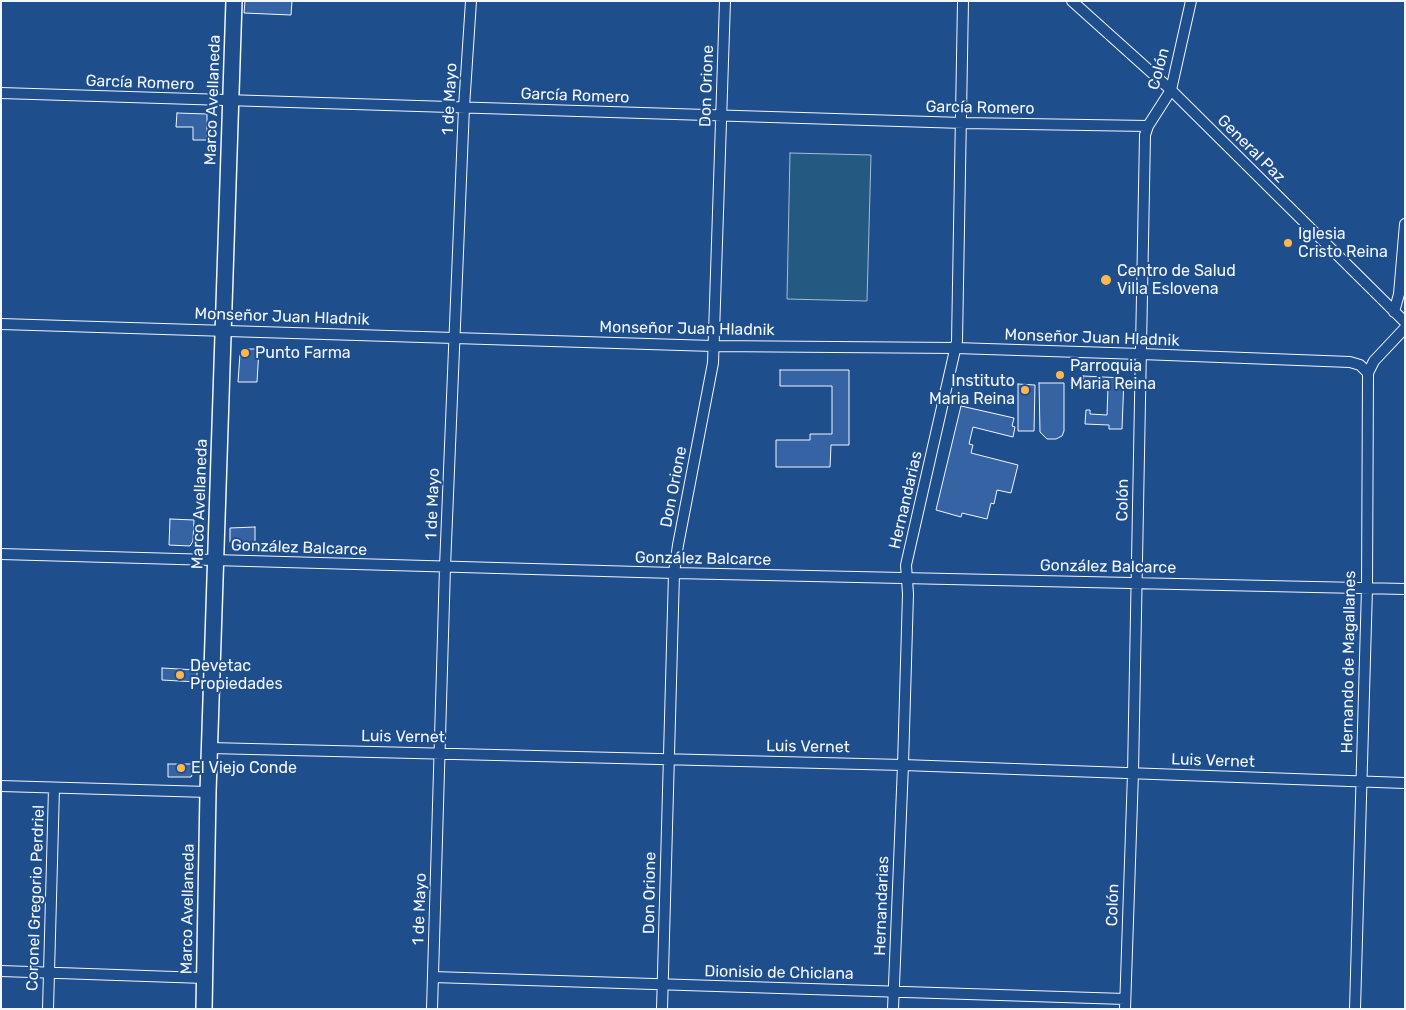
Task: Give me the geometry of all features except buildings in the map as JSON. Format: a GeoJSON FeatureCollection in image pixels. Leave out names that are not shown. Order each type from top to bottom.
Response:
{"type":"FeatureCollection","features":[{"type":"Feature","properties":{"kind":"street","name":"Marco Avellaneda"},"geometry":{"type":"LineString","coordinates":[[204,1009],[208,792],[234,1]]}},
{"type":"Feature","properties":{"kind":"street","name":"1 de Mayo"},"geometry":{"type":"LineString","coordinates":[[432,1009],[445,567],[464,107],[472,1]]}},
{"type":"Feature","properties":{"kind":"street","name":"Don Orione"},"geometry":{"type":"LineString","coordinates":[[662,1009],[674,573],[713,363],[724,1]]}},
{"type":"Feature","properties":{"kind":"street","name":"Hernandarias"},"geometry":{"type":"LineString","coordinates":[[893,1009],[908,553],[956,348],[963,123],[963,1]]}},
{"type":"Feature","properties":{"kind":"street","name":"General Paz"},"geometry":{"type":"LineString","coordinates":[[1072,1],[1171,90],[1405,322]]}},
{"type":"Feature","properties":{"kind":"street","name":"Colón"},"geometry":{"type":"LineString","coordinates":[[1125,1004],[1133,773],[1146,135],[1148,126],[1171,90],[1191,1]]}},
{"type":"Feature","properties":{"kind":"street","name":"García Romero"},"geometry":{"type":"LineString","coordinates":[[1,94],[963,123],[1148,126]]}},
{"type":"Feature","properties":{"kind":"street"},"geometry":{"type":"LineString","coordinates":[[1394,312],[1400,294],[1405,224]]}},
{"type":"Feature","properties":{"kind":"street","name":"Monseñor Juan Hladnik"},"geometry":{"type":"LineString","coordinates":[[1,324],[713,346],[956,348],[1141,354],[1350,362],[1360,365],[1368,373]]}},
{"type":"Feature","properties":{"kind":"street"},"geometry":{"type":"LineString","coordinates":[[1368,373],[1374,361],[1405,328]]}},
{"type":"Feature","properties":{"kind":"street","name":"Hernando de Magallanes"},"geometry":{"type":"LineString","coordinates":[[1355,1009],[1366,588],[1368,373]]}},
{"type":"Feature","properties":{"kind":"street","name":"González Balcarce"},"geometry":{"type":"LineString","coordinates":[[1,554],[674,573],[1405,589]]}},
{"type":"Feature","properties":{"kind":"street","name":"Luis Vernet"},"geometry":{"type":"LineString","coordinates":[[210,748],[440,752],[902,765],[1405,783]]}},
{"type":"Feature","properties":{"kind":"street"},"geometry":{"type":"LineString","coordinates":[[1,786],[208,792]]}},
{"type":"Feature","properties":{"kind":"street","name":"Coronel Gregorio Perdriel"},"geometry":{"type":"LineString","coordinates":[[48,1009],[54,788]]}},
{"type":"Feature","properties":{"kind":"street"},"geometry":{"type":"LineString","coordinates":[[1,971],[204,978]]}},
{"type":"Feature","properties":{"kind":"street","name":"Dionisio de Chiclana"},"geometry":{"type":"LineString","coordinates":[[433,977],[894,991],[1125,1004]]}},
{"type":"Feature","properties":{"kind":"shaded area"},"geometry":{"type":"Polygon","coordinates":[[[790,153],[871,155],[867,301],[787,299],[790,153]]]}},
{"type":"Feature","properties":{"kind":"place","name":"Iglesia Cristo Reina"},"geometry":{"type":"Point","coordinates":[1288,243]}},
{"type":"Feature","properties":{"kind":"place","name":"Centro de Salud Villa Eslovena"},"geometry":{"type":"Point","coordinates":[1106,280]}},
{"type":"Feature","properties":{"kind":"place","name":"Punto Farma"},"geometry":{"type":"Point","coordinates":[245,353]}},
{"type":"Feature","properties":{"kind":"place","name":"Parroquia Maria Reina"},"geometry":{"type":"Point","coordinates":[1060,375]}},
{"type":"Feature","properties":{"kind":"place","name":"Instituto Maria Reina"},"geometry":{"type":"Point","coordinates":[1025,390]}},
{"type":"Feature","properties":{"kind":"place","name":"Devetac Propiedades"},"geometry":{"type":"Point","coordinates":[180,675]}},
{"type":"Feature","properties":{"kind":"place","name":"El Viejo Conde"},"geometry":{"type":"Point","coordinates":[181,768]}}]}
